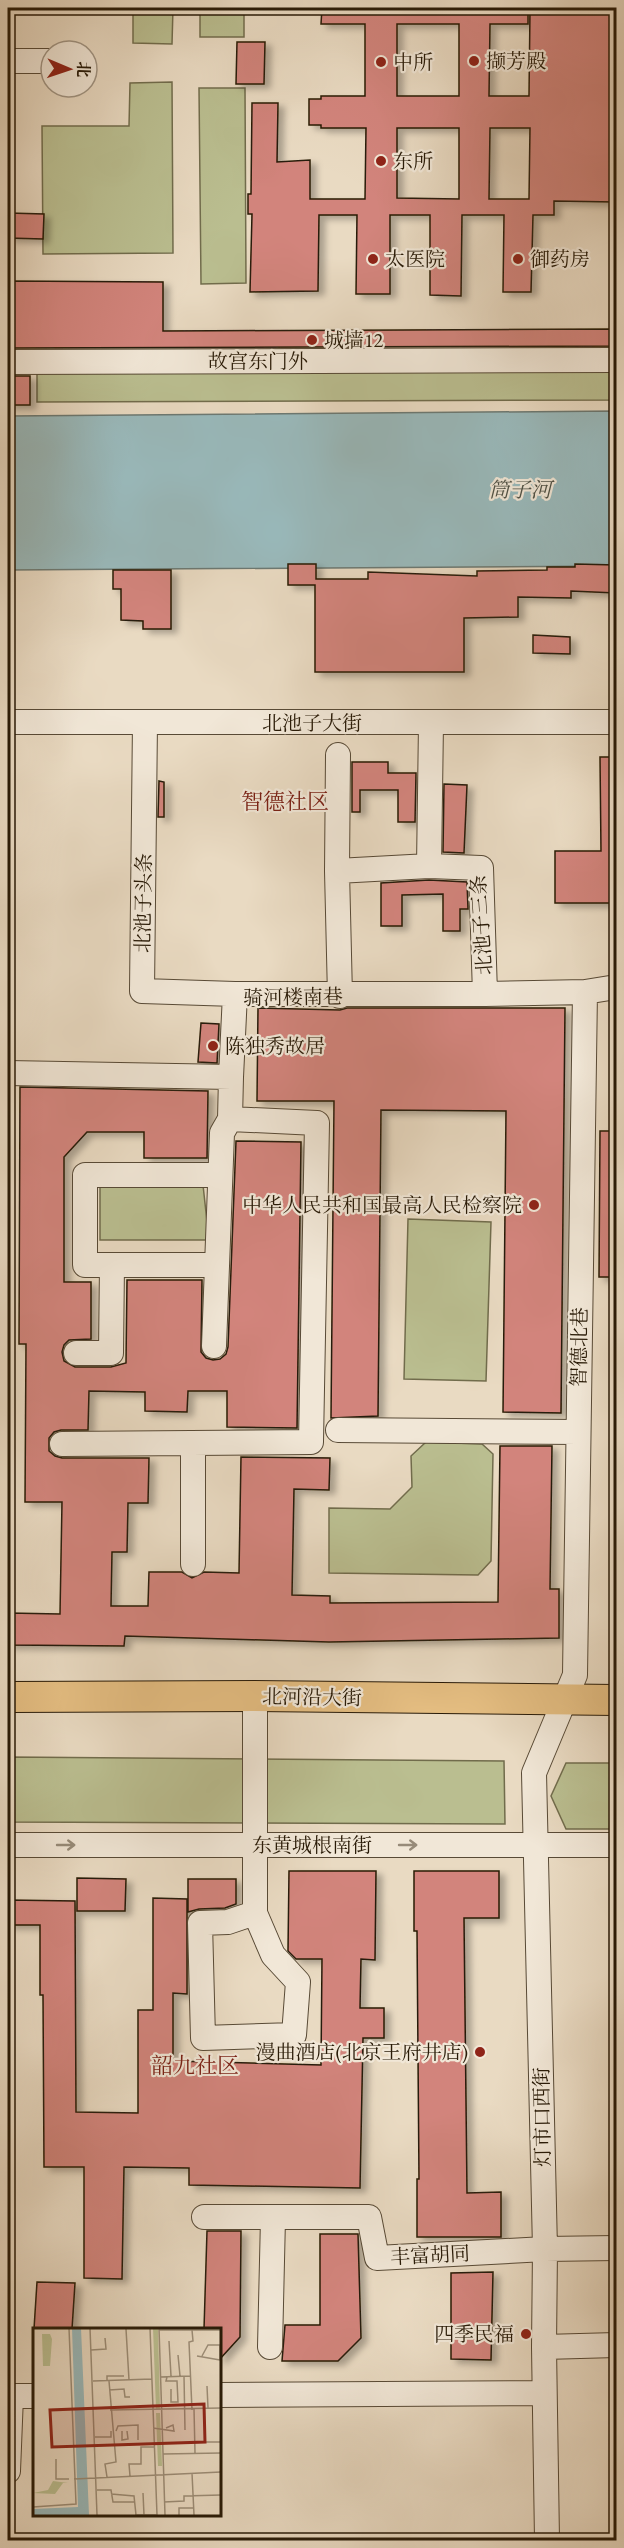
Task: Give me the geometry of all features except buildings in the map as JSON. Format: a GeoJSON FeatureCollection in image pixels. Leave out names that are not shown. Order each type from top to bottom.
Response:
{"type":"FeatureCollection","features":[{"type":"Feature","properties":{"kind":"main road","name":"北河沿大街"},"geometry":{"type":"LineString","coordinates":[[8,1697],[255,1696],[616,1701]]}},
{"type":"Feature","properties":{"kind":"street"},"geometry":{"type":"LineString","coordinates":[[8,61],[39,61]]}},
{"type":"Feature","properties":{"kind":"street","name":"故宫东门外"},"geometry":{"type":"LineString","coordinates":[[8,362],[616,360]]}},
{"type":"Feature","properties":{"kind":"street","name":"北池子大街"},"geometry":{"type":"LineString","coordinates":[[8,722],[616,722]]}},
{"type":"Feature","properties":{"kind":"street","name":"北池子头条"},"geometry":{"type":"LineString","coordinates":[[145,722],[142,991],[236,994]]}},
{"type":"Feature","properties":{"kind":"street"},"geometry":{"type":"LineString","coordinates":[[338,871],[429,866],[431,723]]}},
{"type":"Feature","properties":{"kind":"street"},"geometry":{"type":"LineString","coordinates":[[338,755],[340,996]]}},
{"type":"Feature","properties":{"kind":"street","name":"北池子三条"},"geometry":{"type":"LineString","coordinates":[[429,866],[481,868],[485,994]]}},
{"type":"Feature","properties":{"kind":"street","name":"骑河楼南巷"},"geometry":{"type":"LineString","coordinates":[[213,1346],[222,1133],[230,1119],[236,994],[340,996],[485,994],[585,992],[616,987]]}},
{"type":"Feature","properties":{"kind":"street","name":"智德北巷"},"geometry":{"type":"LineString","coordinates":[[565,1701],[574,1675],[585,992]]}},
{"type":"Feature","properties":{"kind":"street"},"geometry":{"type":"LineString","coordinates":[[8,1073],[231,1077]]}},
{"type":"Feature","properties":{"kind":"street"},"geometry":{"type":"LineString","coordinates":[[62,1444],[311,1442],[317,1122],[230,1119]]}},
{"type":"Feature","properties":{"kind":"street"},"geometry":{"type":"LineString","coordinates":[[217,1264],[85,1265],[85,1175],[220,1175]]}},
{"type":"Feature","properties":{"kind":"street"},"geometry":{"type":"LineString","coordinates":[[76,1353],[111,1353],[112,1265]]}},
{"type":"Feature","properties":{"kind":"street"},"geometry":{"type":"LineString","coordinates":[[338,1430],[578,1432]]}},
{"type":"Feature","properties":{"kind":"street"},"geometry":{"type":"LineString","coordinates":[[193,1564],[194,1443]]}},
{"type":"Feature","properties":{"kind":"street"},"geometry":{"type":"LineString","coordinates":[[255,1696],[255,1913],[273,1955],[298,1982],[294,2035],[203,2038],[200,1923],[228,1922],[255,1913]]}},
{"type":"Feature","properties":{"kind":"street","name":"灯市口西街"},"geometry":{"type":"LineString","coordinates":[[547,2541],[544,2393],[545,2249],[534,1773],[565,1701]]}},
{"type":"Feature","properties":{"kind":"street","name":"东黄城根南街"},"geometry":{"type":"LineString","coordinates":[[8,1845],[616,1845]]}},
{"type":"Feature","properties":{"kind":"street","name":"丰富胡同"},"geometry":{"type":"LineString","coordinates":[[204,2217],[369,2217],[377,2258],[545,2249],[616,2248]]}},
{"type":"Feature","properties":{"kind":"street"},"geometry":{"type":"LineString","coordinates":[[270,2347],[273,2218]]}},
{"type":"Feature","properties":{"kind":"street"},"geometry":{"type":"LineString","coordinates":[[544,2347],[616,2345]]}},
{"type":"Feature","properties":{"kind":"street"},"geometry":{"type":"LineString","coordinates":[[220,2395],[544,2393]]}},
{"type":"Feature","properties":{"kind":"street"},"geometry":{"type":"LineString","coordinates":[[8,2471],[9,2396],[33,2396]]}},
{"type":"Feature","properties":{"kind":"green space"},"geometry":{"type":"Polygon","coordinates":[[[133,8],[173,8],[172,44],[133,43],[133,8]]]}},
{"type":"Feature","properties":{"kind":"green space"},"geometry":{"type":"Polygon","coordinates":[[[200,8],[244,8],[244,37],[200,37],[200,8]]]}},
{"type":"Feature","properties":{"kind":"green space"},"geometry":{"type":"Polygon","coordinates":[[[172,82],[173,253],[43,254],[42,126],[129,126],[130,83],[172,82]]]}},
{"type":"Feature","properties":{"kind":"green space"},"geometry":{"type":"Polygon","coordinates":[[[199,88],[245,88],[246,283],[201,284],[199,88]]]}},
{"type":"Feature","properties":{"kind":"green space"},"geometry":{"type":"Polygon","coordinates":[[[616,364],[616,400],[37,402],[37,366],[616,364]]]}},
{"type":"Feature","properties":{"kind":"green space"},"geometry":{"type":"Polygon","coordinates":[[[203,1185],[209,1240],[100,1240],[100,1187],[203,1185]]]}},
{"type":"Feature","properties":{"kind":"green space"},"geometry":{"type":"Polygon","coordinates":[[[408,1219],[491,1222],[486,1381],[404,1379],[408,1219]]]}},
{"type":"Feature","properties":{"kind":"green space"},"geometry":{"type":"Polygon","coordinates":[[[426,1442],[482,1444],[493,1454],[491,1561],[478,1575],[329,1573],[329,1508],[390,1509],[412,1487],[411,1456],[426,1442]]]}},
{"type":"Feature","properties":{"kind":"green space"},"geometry":{"type":"Polygon","coordinates":[[[8,1757],[504,1761],[505,1824],[8,1822],[8,1757]]]}},
{"type":"Feature","properties":{"kind":"green space"},"geometry":{"type":"Polygon","coordinates":[[[566,1763],[616,1763],[616,1829],[566,1829],[551,1796],[566,1763]]]}},
{"type":"Feature","properties":{"kind":"water","name":"筒子河"},"geometry":{"type":"Polygon","coordinates":[[[616,411],[616,566],[8,570],[8,416],[616,411]]]}},
{"type":"Feature","properties":{"kind":"place","name":"撷芳殿"},"geometry":{"type":"Point","coordinates":[474,61]}},
{"type":"Feature","properties":{"kind":"place","name":"中所"},"geometry":{"type":"Point","coordinates":[381,62]}},
{"type":"Feature","properties":{"kind":"place","name":"东所"},"geometry":{"type":"Point","coordinates":[381,161]}},
{"type":"Feature","properties":{"kind":"place","name":"太医院"},"geometry":{"type":"Point","coordinates":[373,259]}},
{"type":"Feature","properties":{"kind":"place","name":"御药房"},"geometry":{"type":"Point","coordinates":[518,259]}},
{"type":"Feature","properties":{"kind":"place","name":"城墙12"},"geometry":{"type":"Point","coordinates":[312,340]}},
{"type":"Feature","properties":{"kind":"place","name":"陈独秀故居"},"geometry":{"type":"Point","coordinates":[213,1046]}},
{"type":"Feature","properties":{"kind":"place","name":"中华人民共和国最高人民检察院"},"geometry":{"type":"Point","coordinates":[534,1205]}},
{"type":"Feature","properties":{"kind":"place","name":"漫曲酒店(北京王府井店)"},"geometry":{"type":"Point","coordinates":[480,2052]}},
{"type":"Feature","properties":{"kind":"place","name":"四季民福"},"geometry":{"type":"Point","coordinates":[526,2334]}},
{"type":"Feature","properties":{"kind":"district","name":"智德社区"},"geometry":{"type":"Point","coordinates":[285,801]}},
{"type":"Feature","properties":{"kind":"district","name":"韶九社区"},"geometry":{"type":"Point","coordinates":[195,2065]}}]}
